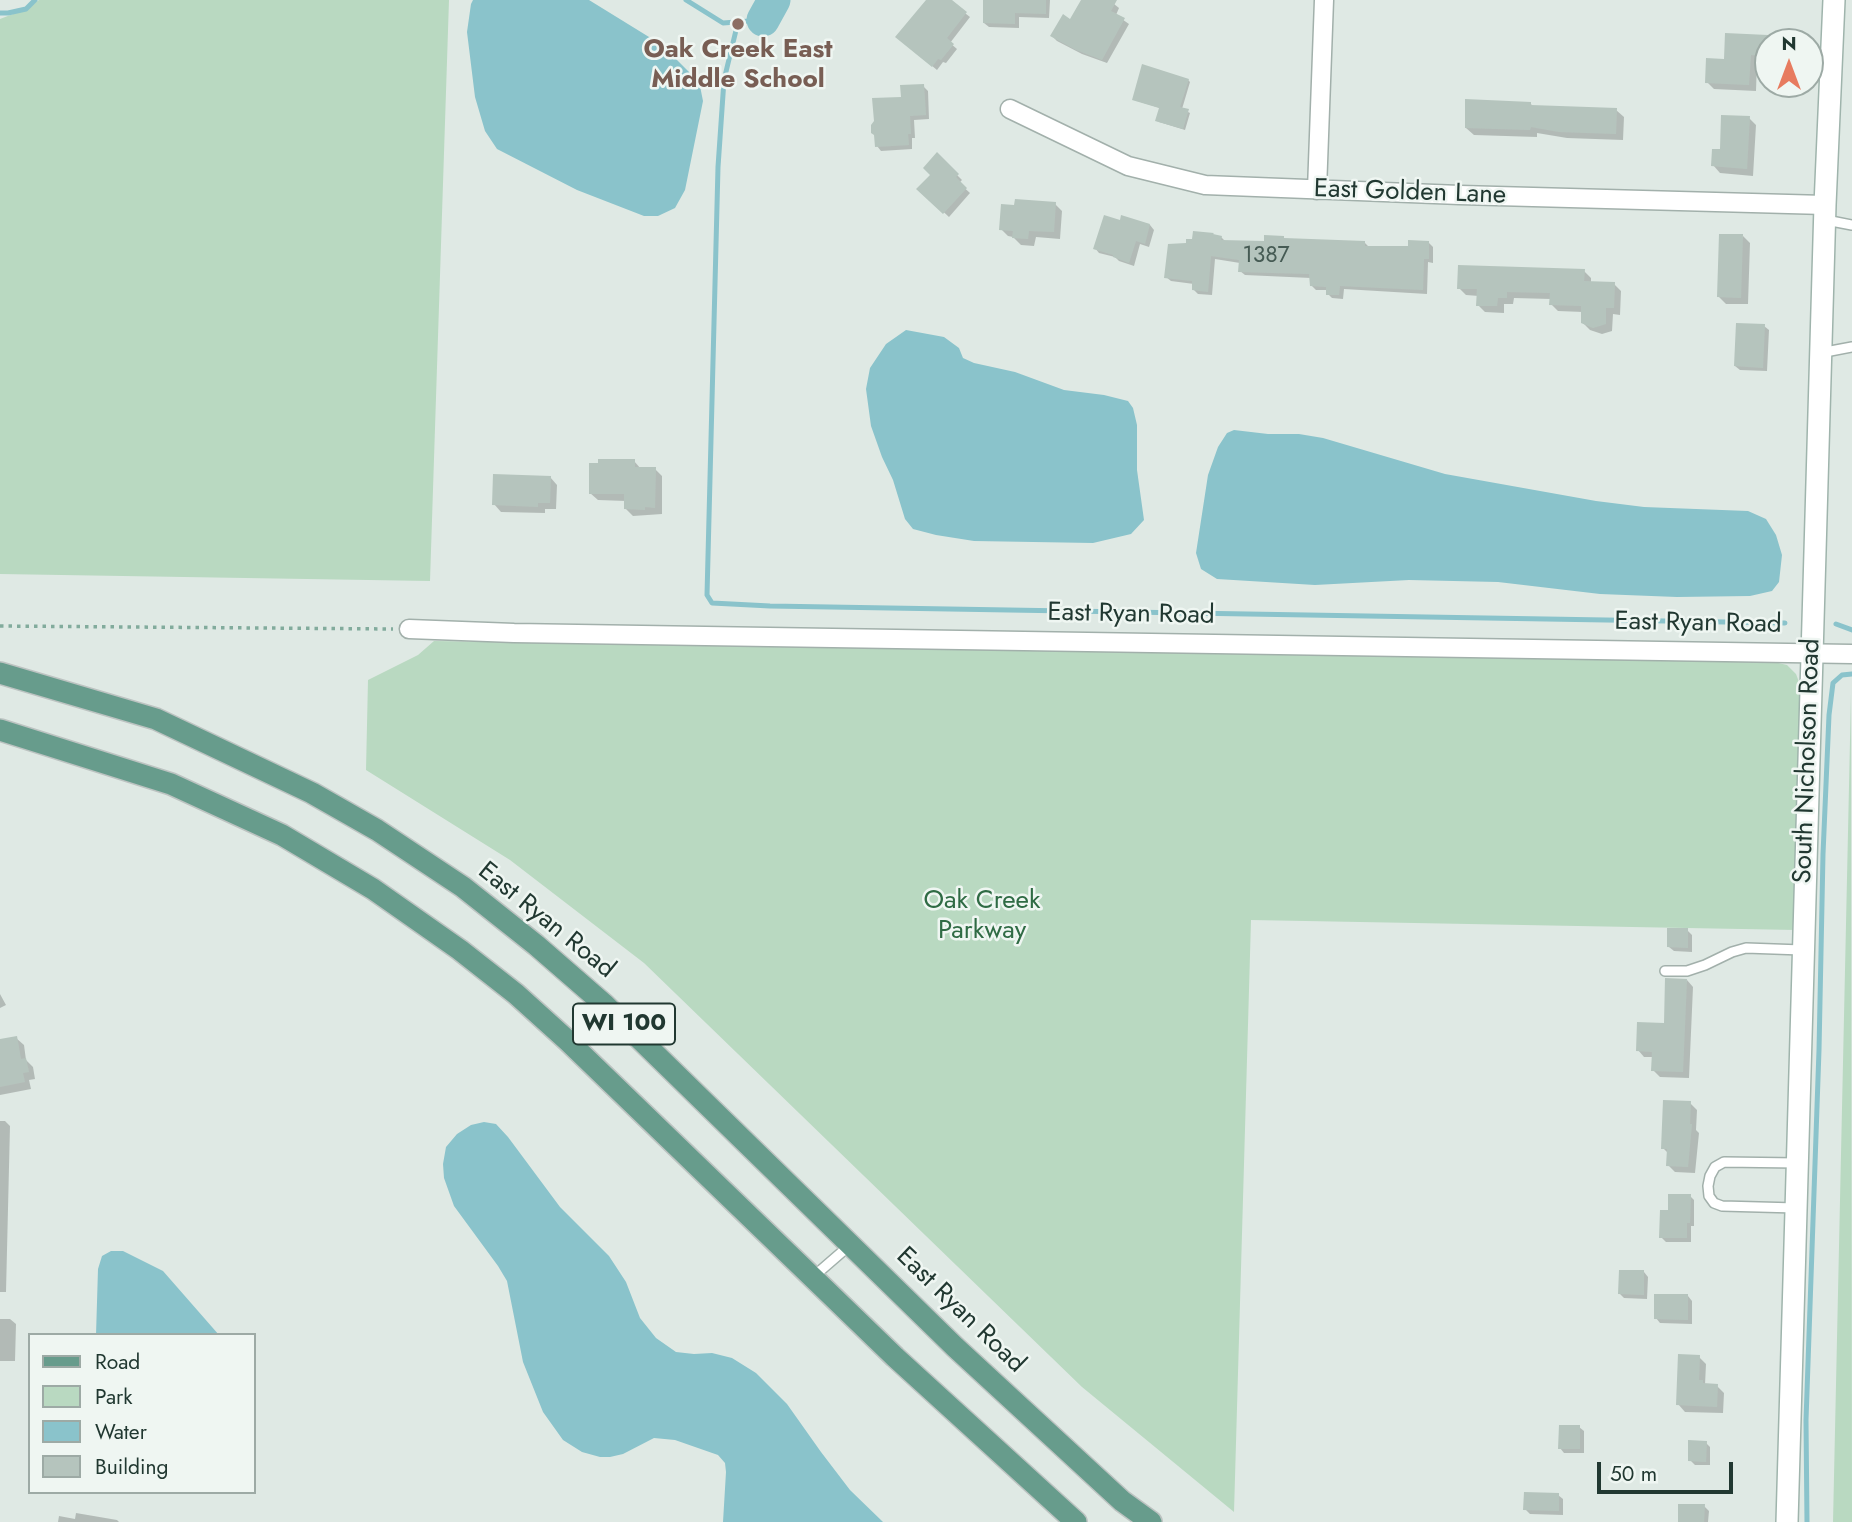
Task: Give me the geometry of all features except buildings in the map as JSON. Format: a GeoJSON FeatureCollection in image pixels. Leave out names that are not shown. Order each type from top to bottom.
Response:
{"type":"FeatureCollection","features":[{"type":"Feature","properties":{"kind":"main road","name":"East Ryan Road"},"geometry":{"type":"LineString","coordinates":[[0,675],[168,724],[312,793],[377,830],[463,887],[605,1004],[956,1348],[1112,1492],[1151,1522]]}},
{"type":"Feature","properties":{"kind":"main road","name":"WI 100"},"geometry":{"type":"LineString","coordinates":[[0,730],[171,783],[282,835],[373,889],[460,950],[516,994],[568,1041],[895,1357],[1076,1522]]}},
{"type":"Feature","properties":{"kind":"street"},"geometry":{"type":"LineString","coordinates":[[1317,190],[1324,0]]}},
{"type":"Feature","properties":{"kind":"street","name":"South Nicholson Road"},"geometry":{"type":"LineString","coordinates":[[1787,1522],[1824,213],[1835,0]]}},
{"type":"Feature","properties":{"kind":"street","name":"East Golden Lane"},"geometry":{"type":"LineString","coordinates":[[1010,109],[1128,166],[1205,185],[1824,213]]}},
{"type":"Feature","properties":{"kind":"street","name":"East Ryan Road"},"geometry":{"type":"LineString","coordinates":[[409,629],[514,634],[1852,654]]}},
{"type":"Feature","properties":{"kind":"lane"},"geometry":{"type":"LineString","coordinates":[[1824,213],[1852,225]]}},
{"type":"Feature","properties":{"kind":"lane"},"geometry":{"type":"LineString","coordinates":[[1820,353],[1852,347]]}},
{"type":"Feature","properties":{"kind":"lane"},"geometry":{"type":"LineString","coordinates":[[1665,971],[1687,971],[1746,948],[1803,950]]}},
{"type":"Feature","properties":{"kind":"lane"},"geometry":{"type":"LineString","coordinates":[[1796,1208],[1722,1206],[1714,1203],[1709,1196],[1708,1186],[1715,1167],[1724,1162],[1797,1163]]}},
{"type":"Feature","properties":{"kind":"lane"},"geometry":{"type":"LineString","coordinates":[[813,1277],[850,1245]]}},
{"type":"Feature","properties":{"kind":"path"},"geometry":{"type":"LineString","coordinates":[[0,626],[409,629]]}},
{"type":"Feature","properties":{"kind":"green space"},"geometry":{"type":"Polygon","coordinates":[[[39,0],[449,0],[430,581],[0,574],[0,19],[26,9],[39,0]]]}},
{"type":"Feature","properties":{"kind":"green space","name":"Oak Creek Parkway"},"geometry":{"type":"Polygon","coordinates":[[[434,641],[1774,662],[1787,665],[1796,674],[1801,695],[1796,930],[1251,920],[1234,1512],[1082,1387],[644,963],[510,860],[366,770],[368,680],[418,655],[434,641]]]}},
{"type":"Feature","properties":{"kind":"green space"},"geometry":{"type":"Polygon","coordinates":[[[1851,694],[1852,1522],[1833,1522],[1851,694]]]}},
{"type":"Feature","properties":{"kind":"water"},"geometry":{"type":"Polygon","coordinates":[[[473,0],[589,0],[662,45],[692,75],[700,86],[703,101],[685,190],[675,208],[658,216],[644,216],[577,190],[497,149],[485,131],[475,97],[467,32],[473,0]]]}},
{"type":"Feature","properties":{"kind":"water"},"geometry":{"type":"Polygon","coordinates":[[[906,330],[944,337],[959,348],[963,358],[974,363],[1015,372],[1064,390],[1128,401],[1133,408],[1137,425],[1137,470],[1144,520],[1131,534],[1093,543],[974,541],[913,529],[905,519],[893,480],[871,426],[866,389],[870,368],[886,344],[906,330]]]}},
{"type":"Feature","properties":{"kind":"water"},"geometry":{"type":"Polygon","coordinates":[[[1234,430],[1323,438],[1445,474],[1596,501],[1644,507],[1748,511],[1766,519],[1776,535],[1782,555],[1779,582],[1772,591],[1750,596],[1677,597],[1600,594],[1498,582],[1409,580],[1315,585],[1217,579],[1201,569],[1196,553],[1208,475],[1218,447],[1227,433],[1234,430]]]}},
{"type":"Feature","properties":{"kind":"water"},"geometry":{"type":"Polygon","coordinates":[[[484,1122],[496,1124],[560,1207],[609,1256],[626,1282],[640,1318],[656,1338],[676,1352],[712,1353],[732,1358],[756,1373],[787,1404],[850,1490],[883,1522],[723,1522],[726,1472],[725,1463],[718,1455],[675,1440],[654,1438],[623,1454],[600,1457],[582,1452],[563,1440],[543,1412],[523,1362],[507,1281],[454,1206],[444,1178],[446,1147],[457,1134],[471,1125],[484,1122]]]}},
{"type":"Feature","properties":{"kind":"water"},"geometry":{"type":"Polygon","coordinates":[[[111,1251],[123,1251],[163,1271],[217,1333],[96,1333],[98,1269],[102,1256],[111,1251]]]}},
{"type":"Feature","properties":{"kind":"waterway"},"geometry":{"type":"LineString","coordinates":[[0,13],[26,9],[35,0]]}},
{"type":"Feature","properties":{"kind":"waterway"},"geometry":{"type":"LineString","coordinates":[[686,0],[723,23],[763,20]]}},
{"type":"Feature","properties":{"kind":"waterway"},"geometry":{"type":"LineString","coordinates":[[763,20],[774,0]]}},
{"type":"Feature","properties":{"kind":"waterway"},"geometry":{"type":"LineString","coordinates":[[738,22],[724,80],[718,167],[707,595],[712,603],[1785,623]]}},
{"type":"Feature","properties":{"kind":"waterway"},"geometry":{"type":"LineString","coordinates":[[1836,624],[1852,630]]}},
{"type":"Feature","properties":{"kind":"waterway"},"geometry":{"type":"LineString","coordinates":[[1807,1522],[1806,1420],[1829,715],[1833,683],[1842,675],[1852,674]]}},
{"type":"Feature","properties":{"kind":"place","name":"Oak Creek East Middle School"},"geometry":{"type":"Point","coordinates":[738,24]}}]}
